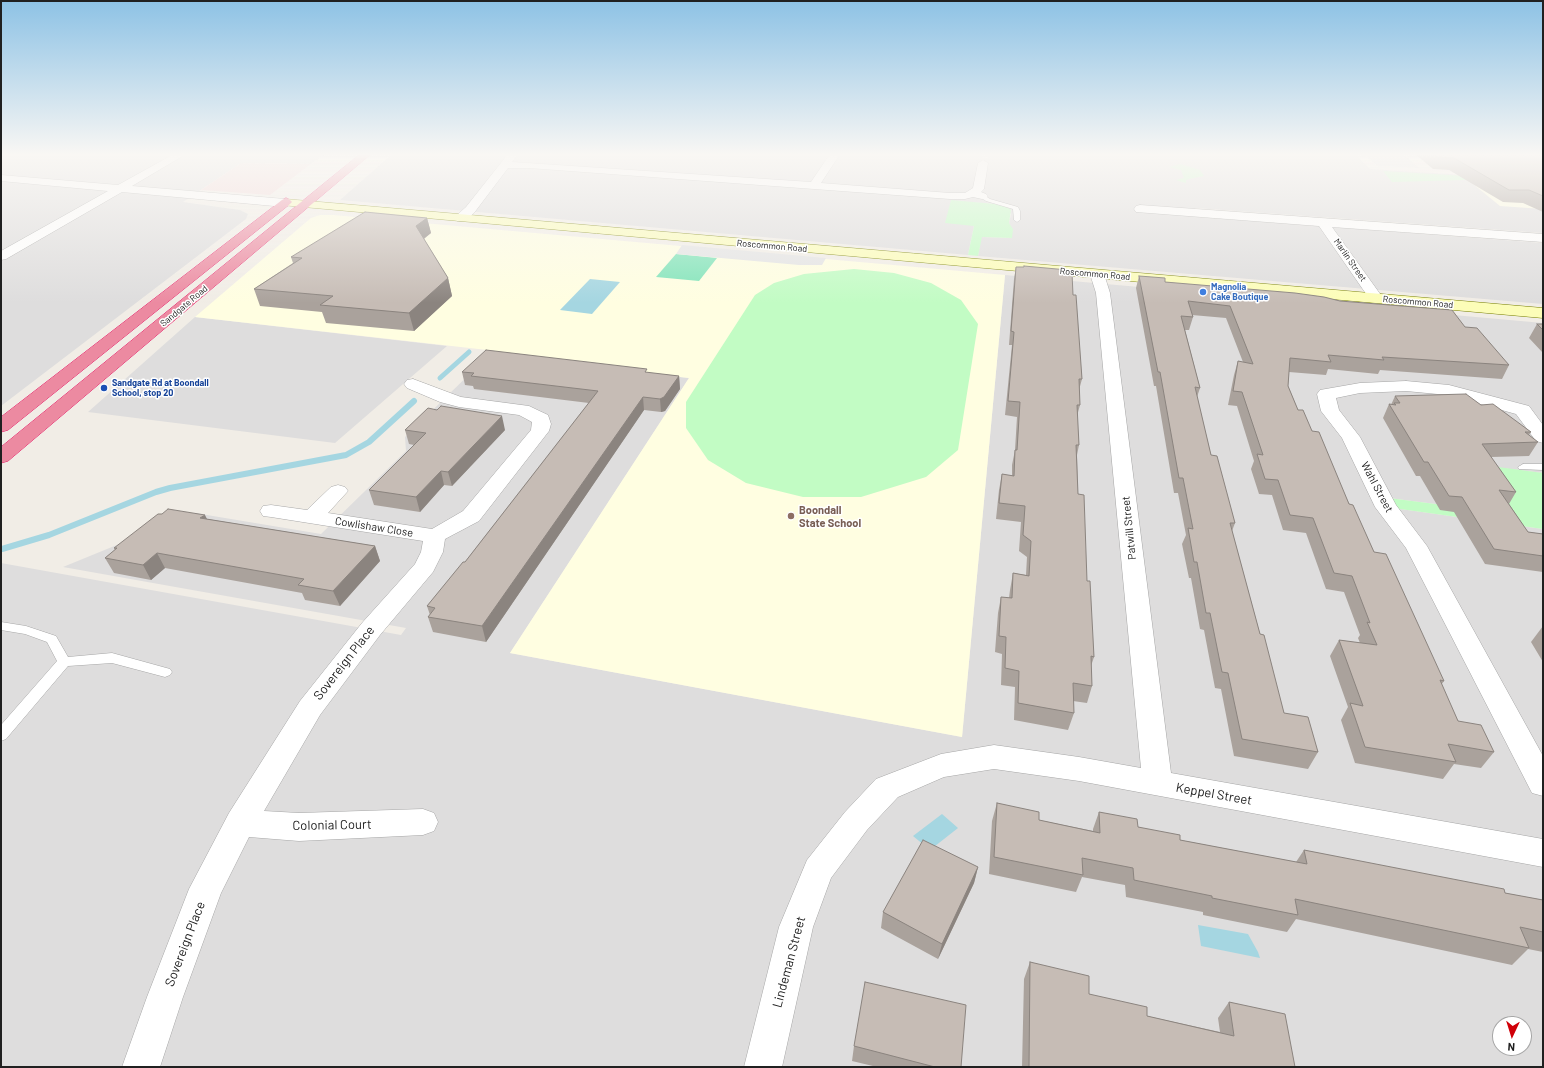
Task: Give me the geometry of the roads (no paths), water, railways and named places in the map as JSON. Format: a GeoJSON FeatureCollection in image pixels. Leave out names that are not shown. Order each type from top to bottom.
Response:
{"type":"FeatureCollection","features":[{"type":"Feature","properties":{"kind":"highway","name":"Sandgate Road"},"geometry":{"type":"LineString","coordinates":[[1,426],[284,204]]}},
{"type":"Feature","properties":{"kind":"highway","name":"Sandgate Road"},"geometry":{"type":"LineString","coordinates":[[1,457],[295,204]]}},
{"type":"Feature","properties":{"kind":"street"},"geometry":{"type":"LineString","coordinates":[[1,256],[93,204]]}},
{"type":"Feature","properties":{"kind":"street","name":"Roscommon Road"},"geometry":{"type":"LineString","coordinates":[[348,204],[461,218],[1543,313]]}},
{"type":"Feature","properties":{"kind":"street"},"geometry":{"type":"LineString","coordinates":[[461,218],[475,204]]}},
{"type":"Feature","properties":{"kind":"street"},"geometry":{"type":"LineString","coordinates":[[1140,209],[1543,238]]}},
{"type":"Feature","properties":{"kind":"street","name":"Marlin Street"},"geometry":{"type":"LineString","coordinates":[[1323,222],[1376,298]]}},
{"type":"Feature","properties":{"kind":"street","name":"Patwill Street"},"geometry":{"type":"LineString","coordinates":[[1098,274],[1103,293],[1157,784]]}},
{"type":"Feature","properties":{"kind":"street"},"geometry":{"type":"LineString","coordinates":[[413,384],[459,402],[523,410],[541,419],[542,424],[540,431],[470,516],[436,536]]}},
{"type":"Feature","properties":{"kind":"street","name":"Wahl Street"},"geometry":{"type":"LineString","coordinates":[[1543,437],[1533,425],[1533,410],[1449,390],[1406,386],[1360,388],[1326,394],[1330,411],[1352,437],[1386,508],[1416,546],[1543,784]]}},
{"type":"Feature","properties":{"kind":"street","name":"Cowlishaw Close"},"geometry":{"type":"LineString","coordinates":[[312,517],[338,492]]}},
{"type":"Feature","properties":{"kind":"street","name":"Cowlishaw Close"},"geometry":{"type":"LineString","coordinates":[[270,511],[436,536]]}},
{"type":"Feature","properties":{"kind":"street","name":"Sovereign Place"},"geometry":{"type":"LineString","coordinates":[[141,1067],[165,997],[206,889],[240,823],[310,708],[371,629],[425,567],[432,552],[436,536]]}},
{"type":"Feature","properties":{"kind":"street","name":"Keppel Street"},"geometry":{"type":"LineString","coordinates":[[887,788],[941,766],[994,757],[1079,769],[1543,853]]}},
{"type":"Feature","properties":{"kind":"street","name":"Lindeman Street"},"geometry":{"type":"LineString","coordinates":[[763,1067],[796,927],[818,870],[856,821],[887,788]]}},
{"type":"Feature","properties":{"kind":"street","name":"Colonial Court"},"geometry":{"type":"LineString","coordinates":[[240,823],[299,827],[423,822]]}},
{"type":"Feature","properties":{"kind":"lane"},"geometry":{"type":"LineString","coordinates":[[1004,204],[1016,208],[1017,220]]}},
{"type":"Feature","properties":{"kind":"lane"},"geometry":{"type":"LineString","coordinates":[[1523,467],[1543,467]]}},
{"type":"Feature","properties":{"kind":"lane"},"geometry":{"type":"LineString","coordinates":[[1,626],[26,630],[52,639],[64,662]]}},
{"type":"Feature","properties":{"kind":"lane"},"geometry":{"type":"LineString","coordinates":[[1,735],[64,662],[112,658],[165,672]]}},
{"type":"Feature","properties":{"kind":"water"},"geometry":{"type":"Polygon","coordinates":[[[590,279],[620,282],[592,314],[560,310],[590,279]]]}},
{"type":"Feature","properties":{"kind":"water"},"geometry":{"type":"Polygon","coordinates":[[[942,814],[958,828],[930,850],[913,836],[942,814]]]}},
{"type":"Feature","properties":{"kind":"water"},"geometry":{"type":"Polygon","coordinates":[[[1198,925],[1248,934],[1260,958],[1201,946],[1198,925]]]}},
{"type":"Feature","properties":{"kind":"waterway"},"geometry":{"type":"LineString","coordinates":[[440,378],[469,352]]}},
{"type":"Feature","properties":{"kind":"waterway"},"geometry":{"type":"LineString","coordinates":[[2,549],[49,535],[156,492],[170,488],[346,455],[369,442],[414,401]]}},
{"type":"Feature","properties":{"kind":"place","name":"Magnolia Cake Boutique"},"geometry":{"type":"Point","coordinates":[1203,292]}},
{"type":"Feature","properties":{"kind":"place","name":"Sandgate Rd at Boondall School, stop 20"},"geometry":{"type":"Point","coordinates":[104,388]}},
{"type":"Feature","properties":{"kind":"place","name":"Boondall State School"},"geometry":{"type":"Point","coordinates":[791,516]}}]}
